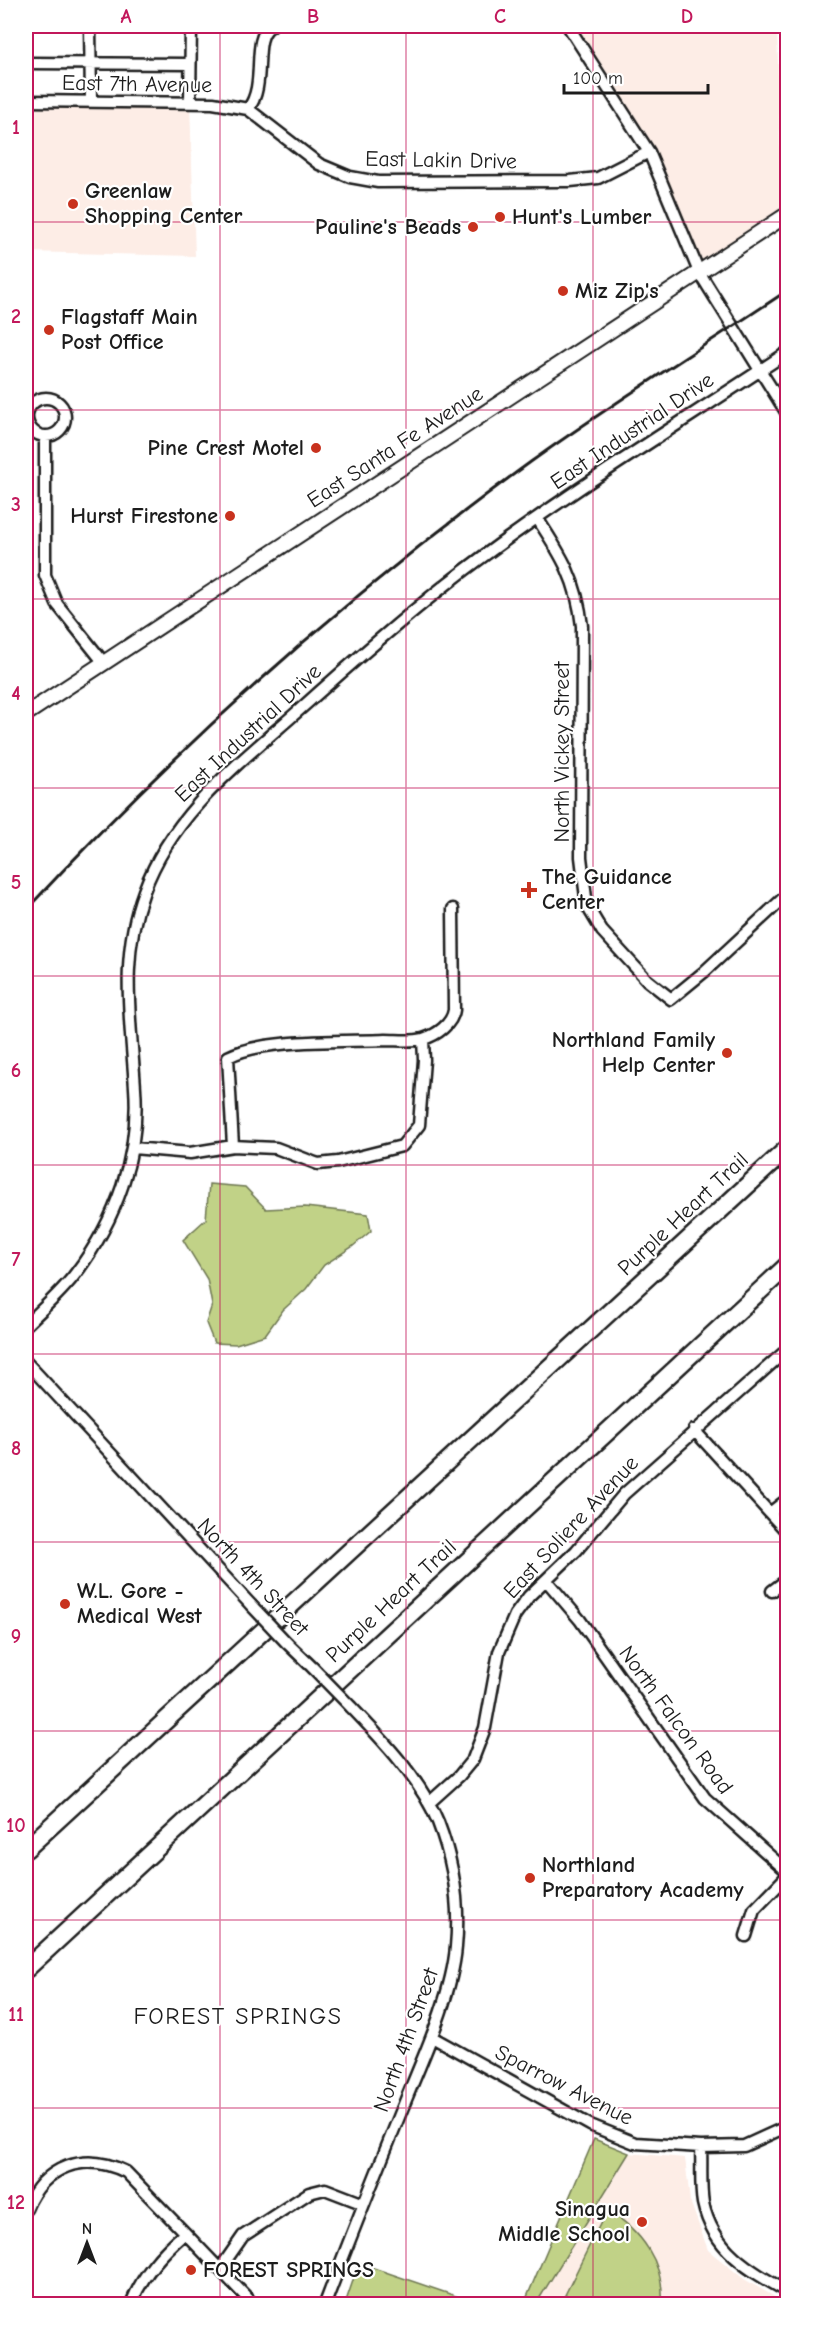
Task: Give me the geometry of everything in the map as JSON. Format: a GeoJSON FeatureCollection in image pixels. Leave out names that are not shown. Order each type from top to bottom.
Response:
{"type":"FeatureCollection","features":[{"type":"Feature","properties":{"kind":"highway","name":"Purple Heart Trail"},"geometry":{"type":"LineString","coordinates":[[26,1849],[788,1148]]}},
{"type":"Feature","properties":{"kind":"highway","name":"Purple Heart Trail"},"geometry":{"type":"LineString","coordinates":[[26,1969],[788,1265]]}},
{"type":"Feature","properties":{"kind":"main road","name":"East Santa Fe Avenue"},"geometry":{"type":"LineString","coordinates":[[26,714],[788,214]]}},
{"type":"Feature","properties":{"kind":"street"},"geometry":{"type":"LineString","coordinates":[[90,26],[91,102]]}},
{"type":"Feature","properties":{"kind":"street"},"geometry":{"type":"LineString","coordinates":[[190,103],[191,26]]}},
{"type":"Feature","properties":{"kind":"street"},"geometry":{"type":"LineString","coordinates":[[568,26],[649,152],[699,272],[788,415]]}},
{"type":"Feature","properties":{"kind":"street"},"geometry":{"type":"LineString","coordinates":[[248,109],[255,100],[260,79],[260,42],[268,27]]}},
{"type":"Feature","properties":{"kind":"street"},"geometry":{"type":"LineString","coordinates":[[26,63],[190,63]]}},
{"type":"Feature","properties":{"kind":"street","name":"East 7th Avenue"},"geometry":{"type":"LineString","coordinates":[[26,101],[213,103],[248,109]]}},
{"type":"Feature","properties":{"kind":"street","name":"East Lakin Drive"},"geometry":{"type":"LineString","coordinates":[[248,109],[319,164],[350,177],[378,182],[570,181],[598,178],[649,152]]}},
{"type":"Feature","properties":{"kind":"street","name":"East Industrial Drive"},"geometry":{"type":"LineString","coordinates":[[26,1325],[75,1276],[103,1232],[122,1190],[133,1148],[136,1090],[127,994],[134,924],[144,891],[171,838],[187,815],[205,795],[307,703],[449,582],[537,518],[788,352]]}},
{"type":"Feature","properties":{"kind":"street"},"geometry":{"type":"LineString","coordinates":[[45,436],[45,575],[57,604],[104,663]]}},
{"type":"Feature","properties":{"kind":"street","name":"North Vickey Street"},"geometry":{"type":"LineString","coordinates":[[537,518],[565,563],[574,582],[580,604],[582,626],[581,857],[587,906],[602,931],[647,980],[671,999],[704,972],[788,894]]}},
{"type":"Feature","properties":{"kind":"street"},"geometry":{"type":"LineString","coordinates":[[234,1146],[228,1058],[240,1051],[295,1043],[423,1039],[446,1026],[453,1019],[453,909]]}},
{"type":"Feature","properties":{"kind":"street"},"geometry":{"type":"LineString","coordinates":[[133,1148],[190,1153],[234,1146],[276,1148],[318,1164],[338,1162],[402,1146],[419,1125],[424,1059],[423,1039]]}},
{"type":"Feature","properties":{"kind":"street","name":"East Soliere Avenue"},"geometry":{"type":"LineString","coordinates":[[429,1803],[449,1786],[472,1759],[485,1728],[500,1652],[515,1615],[576,1551],[624,1494],[788,1349]]}},
{"type":"Feature","properties":{"kind":"street","name":"North 4th Street"},"geometry":{"type":"LineString","coordinates":[[26,1362],[251,1605],[388,1745],[429,1803],[447,1849],[454,1881],[458,1920],[452,1972],[432,2037],[326,2304]]}},
{"type":"Feature","properties":{"kind":"street"},"geometry":{"type":"LineString","coordinates":[[694,1430],[788,1533]]}},
{"type":"Feature","properties":{"kind":"street"},"geometry":{"type":"LineString","coordinates":[[770,1513],[788,1499]]}},
{"type":"Feature","properties":{"kind":"street"},"geometry":{"type":"LineString","coordinates":[[772,1591],[788,1579]]}},
{"type":"Feature","properties":{"kind":"street","name":"North Falcon Road"},"geometry":{"type":"LineString","coordinates":[[546,1580],[580,1620],[705,1798],[788,1873],[754,1910],[746,1936]]}},
{"type":"Feature","properties":{"kind":"street","name":"Sparrow Avenue"},"geometry":{"type":"LineString","coordinates":[[432,2037],[590,2126],[635,2143],[701,2147],[744,2146],[788,2127]]}},
{"type":"Feature","properties":{"kind":"street"},"geometry":{"type":"LineString","coordinates":[[701,2147],[703,2202],[709,2222],[722,2244],[748,2270],[788,2292]]}},
{"type":"Feature","properties":{"kind":"street"},"geometry":{"type":"LineString","coordinates":[[26,2209],[31,2196],[44,2179],[77,2163],[100,2163],[114,2166],[126,2172],[253,2304]]}},
{"type":"Feature","properties":{"kind":"street"},"geometry":{"type":"LineString","coordinates":[[220,2269],[243,2236],[309,2193],[324,2189],[364,2204]]}},
{"type":"Feature","properties":{"kind":"street"},"geometry":{"type":"LineString","coordinates":[[131,2304],[149,2269],[159,2256],[185,2233]]}},
{"type":"Feature","properties":{"kind":"shaded area"},"geometry":{"type":"Polygon","coordinates":[[[568,26],[777,26],[782,218],[699,272],[649,152],[568,26]]]}},
{"type":"Feature","properties":{"kind":"shaded area"},"geometry":{"type":"Polygon","coordinates":[[[26,101],[190,103],[195,256],[26,252],[26,101]]]}},
{"type":"Feature","properties":{"kind":"shaded area","name":"Sinagua Middle School"},"geometry":{"type":"Polygon","coordinates":[[[629,2153],[685,2158],[690,2201],[708,2250],[744,2279],[787,2304],[536,2304],[629,2153]]]}},
{"type":"Feature","properties":{"kind":"green space"},"geometry":{"type":"Polygon","coordinates":[[[209,1184],[245,1187],[266,1209],[305,1207],[368,1214],[371,1231],[352,1247],[324,1265],[306,1289],[283,1310],[265,1335],[236,1344],[214,1343],[206,1323],[212,1305],[207,1279],[183,1240],[206,1219],[209,1184]]]}},
{"type":"Feature","properties":{"kind":"green space"},"geometry":{"type":"Polygon","coordinates":[[[594,2139],[629,2153],[536,2304],[524,2304],[594,2139]]]}},
{"type":"Feature","properties":{"kind":"green space"},"geometry":{"type":"Polygon","coordinates":[[[607,2210],[630,2227],[648,2249],[659,2275],[662,2304],[567,2304],[564,2297],[607,2210]]]}},
{"type":"Feature","properties":{"kind":"green space"},"geometry":{"type":"Polygon","coordinates":[[[359,2263],[479,2304],[345,2304],[359,2263]]]}},
{"type":"Feature","properties":{"kind":"railway"},"geometry":{"type":"LineString","coordinates":[[26,910],[84,849],[205,730],[268,673],[398,564],[464,511],[563,439],[788,290]]}},
{"type":"Feature","properties":{"kind":"place","name":"Greenlaw Shopping Center"},"geometry":{"type":"Point","coordinates":[73,204]}},
{"type":"Feature","properties":{"kind":"place","name":"Hunt's Lumber"},"geometry":{"type":"Point","coordinates":[500,217]}},
{"type":"Feature","properties":{"kind":"place","name":"Pauline's Beads"},"geometry":{"type":"Point","coordinates":[473,227]}},
{"type":"Feature","properties":{"kind":"place","name":"Miz Zip's"},"geometry":{"type":"Point","coordinates":[563,291]}},
{"type":"Feature","properties":{"kind":"place","name":"Flagstaff Main Post Office"},"geometry":{"type":"Point","coordinates":[49,330]}},
{"type":"Feature","properties":{"kind":"place","name":"Pine Crest Motel"},"geometry":{"type":"Point","coordinates":[316,448]}},
{"type":"Feature","properties":{"kind":"place","name":"Hurst Firestone"},"geometry":{"type":"Point","coordinates":[230,516]}},
{"type":"Feature","properties":{"kind":"place","name":"The Guidance Center"},"geometry":{"type":"Point","coordinates":[529,890]}},
{"type":"Feature","properties":{"kind":"place","name":"Northland Family Help Center"},"geometry":{"type":"Point","coordinates":[727,1053]}},
{"type":"Feature","properties":{"kind":"place","name":"W.L. Gore - Medical West"},"geometry":{"type":"Point","coordinates":[65,1604]}},
{"type":"Feature","properties":{"kind":"place","name":"Northland Preparatory Academy"},"geometry":{"type":"Point","coordinates":[530,1878]}},
{"type":"Feature","properties":{"kind":"place","name":"Sinagua Middle School"},"geometry":{"type":"Point","coordinates":[642,2222]}},
{"type":"Feature","properties":{"kind":"place","name":"FOREST SPRINGS"},"geometry":{"type":"Point","coordinates":[191,2270]}},
{"type":"Feature","properties":{"kind":"district","name":"FOREST SPRINGS"},"geometry":{"type":"Point","coordinates":[238,2016]}}]}
